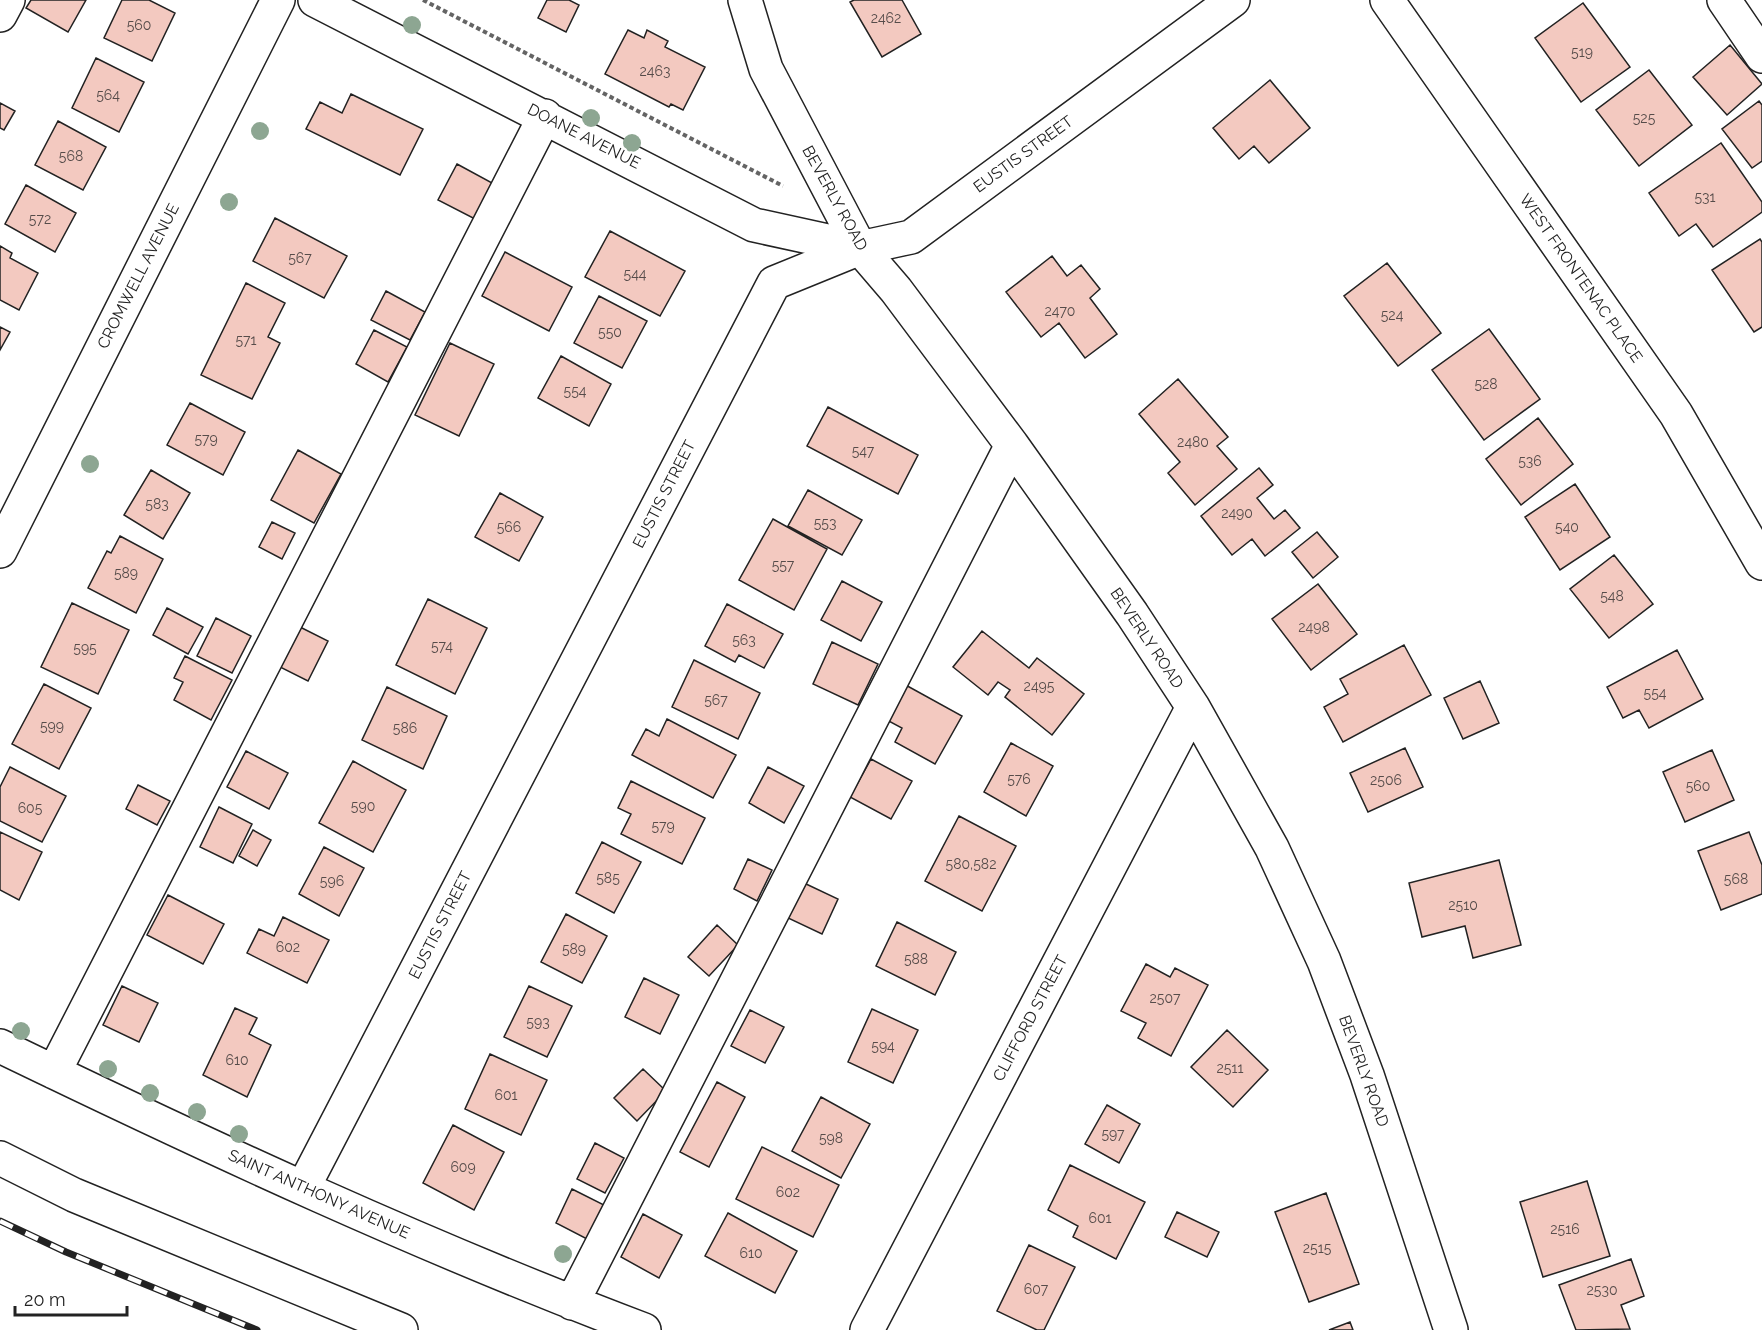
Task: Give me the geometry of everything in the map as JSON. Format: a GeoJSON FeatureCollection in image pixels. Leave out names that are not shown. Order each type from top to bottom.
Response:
{"type":"FeatureCollection","features":[{"type":"Feature","properties":{"kind":"street"},"geometry":{"type":"LineString","coordinates":[[0,15],[8,0]]}},
{"type":"Feature","properties":{"kind":"street","name":"CROMWELL AVENUE"},"geometry":{"type":"LineString","coordinates":[[0,552],[278,0]]}},
{"type":"Feature","properties":{"kind":"street","name":"DOANE AVENUE"},"geometry":{"type":"LineString","coordinates":[[315,0],[754,225],[861,248]]}},
{"type":"Feature","properties":{"kind":"street","name":"BEVERLY ROAD"},"geometry":{"type":"LineString","coordinates":[[745,0],[766,69],[861,248],[896,290],[1012,445],[1132,614],[1193,707],[1272,848],[1324,962],[1366,1075],[1451,1330]]}},
{"type":"Feature","properties":{"kind":"street","name":"EUSTIS STREET"},"geometry":{"type":"LineString","coordinates":[[303,1188],[774,283],[861,248],[911,237],[1233,0]]}},
{"type":"Feature","properties":{"kind":"street","name":"WEST FRONTENAC PLACE"},"geometry":{"type":"LineString","coordinates":[[1387,0],[1676,414],[1762,564]]}},
{"type":"Feature","properties":{"kind":"street"},"geometry":{"type":"LineString","coordinates":[[1724,0],[1762,56]]}},
{"type":"Feature","properties":{"kind":"street"},"geometry":{"type":"LineString","coordinates":[[54,1072],[545,116]]}},
{"type":"Feature","properties":{"kind":"street"},"geometry":{"type":"LineString","coordinates":[[572,1303],[1012,445]]}},
{"type":"Feature","properties":{"kind":"street","name":"CLIFFORD STREET"},"geometry":{"type":"LineString","coordinates":[[867,1330],[1193,707]]}},
{"type":"Feature","properties":{"kind":"street","name":"SAINT ANTHONY AVENUE"},"geometry":{"type":"LineString","coordinates":[[0,1046],[303,1188],[572,1303],[644,1330]]}},
{"type":"Feature","properties":{"kind":"street"},"geometry":{"type":"LineString","coordinates":[[0,1158],[74,1195],[401,1330]]}},
{"type":"Feature","properties":{"kind":"path"},"geometry":{"type":"LineString","coordinates":[[423,0],[783,186]]}},
{"type":"Feature","properties":{"kind":"building"},"geometry":{"type":"Polygon","coordinates":[[[31,0],[86,0],[68,32],[26,8],[31,0]]]}},
{"type":"Feature","properties":{"kind":"building"},"geometry":{"type":"Polygon","coordinates":[[[122,0],[149,0],[175,13],[152,61],[104,38],[122,0]]]}},
{"type":"Feature","properties":{"kind":"building"},"geometry":{"type":"Polygon","coordinates":[[[547,0],[569,0],[579,5],[566,32],[538,18],[547,0]]]}},
{"type":"Feature","properties":{"kind":"building"},"geometry":{"type":"Polygon","coordinates":[[[854,0],[902,0],[921,34],[882,57],[850,2],[854,0]]]}},
{"type":"Feature","properties":{"kind":"building"},"geometry":{"type":"Polygon","coordinates":[[[1583,3],[1630,67],[1581,102],[1535,38],[1583,3]]]}},
{"type":"Feature","properties":{"kind":"building"},"geometry":{"type":"Polygon","coordinates":[[[628,30],[644,38],[647,30],[668,41],[665,47],[705,67],[683,110],[671,104],[669,107],[605,74],[628,30]]]}},
{"type":"Feature","properties":{"kind":"building"},"geometry":{"type":"Polygon","coordinates":[[[1730,45],[1762,84],[1727,115],[1693,77],[1730,45]]]}},
{"type":"Feature","properties":{"kind":"building"},"geometry":{"type":"Polygon","coordinates":[[[96,58],[144,82],[119,132],[72,108],[96,58]]]}},
{"type":"Feature","properties":{"kind":"building"},"geometry":{"type":"Polygon","coordinates":[[[1649,70],[1692,125],[1639,166],[1596,110],[1649,70]]]}},
{"type":"Feature","properties":{"kind":"building"},"geometry":{"type":"Polygon","coordinates":[[[1270,80],[1310,128],[1269,163],[1254,146],[1239,159],[1213,128],[1270,80]]]}},
{"type":"Feature","properties":{"kind":"building"},"geometry":{"type":"Polygon","coordinates":[[[351,94],[423,129],[400,175],[306,129],[320,102],[342,113],[351,94]]]}},
{"type":"Feature","properties":{"kind":"building"},"geometry":{"type":"Polygon","coordinates":[[[1759,101],[1762,105],[1762,161],[1752,168],[1722,129],[1759,101]]]}},
{"type":"Feature","properties":{"kind":"building"},"geometry":{"type":"Polygon","coordinates":[[[0,103],[15,111],[4,130],[0,128],[0,103]]]}},
{"type":"Feature","properties":{"kind":"building"},"geometry":{"type":"Polygon","coordinates":[[[58,121],[106,147],[83,190],[35,165],[58,121]]]}},
{"type":"Feature","properties":{"kind":"building"},"geometry":{"type":"Polygon","coordinates":[[[1721,143],[1762,202],[1762,212],[1713,247],[1696,224],[1679,236],[1649,193],[1721,143]]]}},
{"type":"Feature","properties":{"kind":"building"},"geometry":{"type":"Polygon","coordinates":[[[457,164],[494,184],[475,219],[438,200],[457,164]]]}},
{"type":"Feature","properties":{"kind":"building"},"geometry":{"type":"Polygon","coordinates":[[[26,185],[76,213],[55,252],[5,224],[26,185]]]}},
{"type":"Feature","properties":{"kind":"building"},"geometry":{"type":"Polygon","coordinates":[[[275,218],[347,256],[324,298],[253,261],[275,218]]]}},
{"type":"Feature","properties":{"kind":"building"},"geometry":{"type":"Polygon","coordinates":[[[610,231],[685,271],[660,316],[585,277],[610,231]]]}},
{"type":"Feature","properties":{"kind":"building"},"geometry":{"type":"Polygon","coordinates":[[[1760,239],[1762,242],[1762,327],[1754,332],[1712,270],[1760,239]]]}},
{"type":"Feature","properties":{"kind":"building"},"geometry":{"type":"Polygon","coordinates":[[[0,246],[12,253],[10,258],[38,273],[19,310],[0,300],[0,246]]]}},
{"type":"Feature","properties":{"kind":"building"},"geometry":{"type":"Polygon","coordinates":[[[505,252],[572,287],[549,331],[482,296],[505,252]]]}},
{"type":"Feature","properties":{"kind":"building"},"geometry":{"type":"Polygon","coordinates":[[[1052,256],[1067,276],[1081,265],[1100,289],[1090,298],[1117,334],[1085,358],[1059,323],[1041,337],[1006,292],[1052,256]]]}},
{"type":"Feature","properties":{"kind":"building"},"geometry":{"type":"Polygon","coordinates":[[[1387,263],[1441,333],[1398,366],[1344,296],[1387,263]]]}},
{"type":"Feature","properties":{"kind":"building"},"geometry":{"type":"Polygon","coordinates":[[[246,283],[285,303],[268,337],[280,343],[252,399],[201,375],[246,283]]]}},
{"type":"Feature","properties":{"kind":"building"},"geometry":{"type":"Polygon","coordinates":[[[386,291],[425,312],[410,340],[371,320],[386,291]]]}},
{"type":"Feature","properties":{"kind":"building"},"geometry":{"type":"Polygon","coordinates":[[[599,296],[647,321],[622,368],[574,343],[599,296]]]}},
{"type":"Feature","properties":{"kind":"building"},"geometry":{"type":"Polygon","coordinates":[[[0,327],[10,332],[0,350],[0,327]]]}},
{"type":"Feature","properties":{"kind":"building"},"geometry":{"type":"Polygon","coordinates":[[[1489,329],[1540,399],[1484,440],[1432,370],[1489,329]]]}},
{"type":"Feature","properties":{"kind":"building"},"geometry":{"type":"Polygon","coordinates":[[[374,330],[407,347],[388,382],[356,364],[374,330]]]}},
{"type":"Feature","properties":{"kind":"building"},"geometry":{"type":"Polygon","coordinates":[[[450,343],[494,364],[459,436],[415,415],[450,343]]]}},
{"type":"Feature","properties":{"kind":"building"},"geometry":{"type":"Polygon","coordinates":[[[561,356],[611,384],[589,426],[538,398],[561,356]]]}},
{"type":"Feature","properties":{"kind":"building"},"geometry":{"type":"Polygon","coordinates":[[[1178,379],[1228,437],[1217,446],[1237,469],[1195,505],[1168,473],[1180,462],[1139,414],[1178,379]]]}},
{"type":"Feature","properties":{"kind":"building"},"geometry":{"type":"Polygon","coordinates":[[[190,403],[245,432],[223,475],[167,445],[190,403]]]}},
{"type":"Feature","properties":{"kind":"building"},"geometry":{"type":"Polygon","coordinates":[[[828,407],[918,455],[898,494],[807,446],[828,407]]]}},
{"type":"Feature","properties":{"kind":"building"},"geometry":{"type":"Polygon","coordinates":[[[1538,418],[1573,464],[1521,505],[1486,459],[1538,418]]]}},
{"type":"Feature","properties":{"kind":"building"},"geometry":{"type":"Polygon","coordinates":[[[298,450],[341,474],[314,523],[271,500],[298,450]]]}},
{"type":"Feature","properties":{"kind":"building"},"geometry":{"type":"Polygon","coordinates":[[[1259,468],[1273,485],[1257,498],[1274,519],[1285,510],[1300,528],[1265,556],[1252,539],[1232,555],[1201,516],[1259,468]]]}},
{"type":"Feature","properties":{"kind":"building"},"geometry":{"type":"Polygon","coordinates":[[[151,470],[190,493],[163,539],[124,515],[151,470]]]}},
{"type":"Feature","properties":{"kind":"building"},"geometry":{"type":"Polygon","coordinates":[[[1575,484],[1610,537],[1560,570],[1525,517],[1575,484]]]}},
{"type":"Feature","properties":{"kind":"building"},"geometry":{"type":"Polygon","coordinates":[[[808,490],[862,520],[842,555],[788,526],[808,490]]]}},
{"type":"Feature","properties":{"kind":"building"},"geometry":{"type":"Polygon","coordinates":[[[500,493],[543,517],[519,561],[475,537],[500,493]]]}},
{"type":"Feature","properties":{"kind":"building"},"geometry":{"type":"Polygon","coordinates":[[[773,519],[827,549],[794,610],[739,580],[773,519]]]}},
{"type":"Feature","properties":{"kind":"building"},"geometry":{"type":"Polygon","coordinates":[[[272,522],[295,533],[282,559],[259,547],[272,522]]]}},
{"type":"Feature","properties":{"kind":"building"},"geometry":{"type":"Polygon","coordinates":[[[1317,532],[1338,557],[1313,578],[1292,552],[1317,532]]]}},
{"type":"Feature","properties":{"kind":"building"},"geometry":{"type":"Polygon","coordinates":[[[120,536],[163,559],[136,613],[88,588],[107,551],[111,553],[120,536]]]}},
{"type":"Feature","properties":{"kind":"building"},"geometry":{"type":"Polygon","coordinates":[[[1614,555],[1653,604],[1609,638],[1570,589],[1614,555]]]}},
{"type":"Feature","properties":{"kind":"building"},"geometry":{"type":"Polygon","coordinates":[[[842,581],[882,602],[861,641],[821,620],[842,581]]]}},
{"type":"Feature","properties":{"kind":"building"},"geometry":{"type":"Polygon","coordinates":[[[1318,584],[1357,634],[1311,670],[1272,619],[1318,584]]]}},
{"type":"Feature","properties":{"kind":"building"},"geometry":{"type":"Polygon","coordinates":[[[428,599],[487,628],[455,694],[396,665],[428,599]]]}},
{"type":"Feature","properties":{"kind":"building"},"geometry":{"type":"Polygon","coordinates":[[[72,603],[129,630],[98,694],[41,667],[72,603]]]}},
{"type":"Feature","properties":{"kind":"building"},"geometry":{"type":"Polygon","coordinates":[[[727,604],[783,634],[764,668],[739,655],[735,662],[705,646],[727,604]]]}},
{"type":"Feature","properties":{"kind":"building"},"geometry":{"type":"Polygon","coordinates":[[[167,608],[203,627],[188,654],[153,635],[167,608]]]}},
{"type":"Feature","properties":{"kind":"building"},"geometry":{"type":"Polygon","coordinates":[[[216,618],[251,636],[232,673],[197,656],[216,618]]]}},
{"type":"Feature","properties":{"kind":"building"},"geometry":{"type":"Polygon","coordinates":[[[300,627],[328,641],[308,681],[280,667],[300,627]]]}},
{"type":"Feature","properties":{"kind":"building"},"geometry":{"type":"Polygon","coordinates":[[[982,631],[1029,668],[1037,658],[1084,694],[1052,735],[1005,697],[1010,690],[998,682],[988,695],[953,667],[982,631]]]}},
{"type":"Feature","properties":{"kind":"building"},"geometry":{"type":"Polygon","coordinates":[[[832,642],[878,664],[858,705],[813,684],[832,642]]]}},
{"type":"Feature","properties":{"kind":"building"},"geometry":{"type":"Polygon","coordinates":[[[1404,645],[1431,695],[1343,742],[1324,707],[1348,694],[1340,679],[1404,645]]]}},
{"type":"Feature","properties":{"kind":"building"},"geometry":{"type":"Polygon","coordinates":[[[1677,650],[1703,699],[1649,728],[1639,710],[1623,718],[1607,687],[1677,650]]]}},
{"type":"Feature","properties":{"kind":"building"},"geometry":{"type":"Polygon","coordinates":[[[185,656],[232,680],[211,720],[174,700],[183,682],[174,678],[185,656]]]}},
{"type":"Feature","properties":{"kind":"building"},"geometry":{"type":"Polygon","coordinates":[[[694,660],[760,693],[738,739],[672,707],[694,660]]]}},
{"type":"Feature","properties":{"kind":"building"},"geometry":{"type":"Polygon","coordinates":[[[1480,681],[1499,723],[1463,739],[1444,698],[1480,681]]]}},
{"type":"Feature","properties":{"kind":"building"},"geometry":{"type":"Polygon","coordinates":[[[902,683],[962,716],[935,764],[895,742],[902,728],[883,718],[902,683]]]}},
{"type":"Feature","properties":{"kind":"building"},"geometry":{"type":"Polygon","coordinates":[[[44,684],[91,708],[59,769],[12,744],[44,684]]]}},
{"type":"Feature","properties":{"kind":"building"},"geometry":{"type":"Polygon","coordinates":[[[387,687],[447,716],[423,769],[362,740],[387,687]]]}},
{"type":"Feature","properties":{"kind":"building"},"geometry":{"type":"Polygon","coordinates":[[[667,719],[736,755],[713,798],[632,755],[646,729],[659,736],[667,719]]]}},
{"type":"Feature","properties":{"kind":"building"},"geometry":{"type":"Polygon","coordinates":[[[1011,743],[1053,766],[1026,816],[984,792],[1011,743]]]}},
{"type":"Feature","properties":{"kind":"building"},"geometry":{"type":"Polygon","coordinates":[[[1405,748],[1423,787],[1368,812],[1350,773],[1405,748]]]}},
{"type":"Feature","properties":{"kind":"building"},"geometry":{"type":"Polygon","coordinates":[[[1712,750],[1734,800],[1685,822],[1663,772],[1712,750]]]}},
{"type":"Feature","properties":{"kind":"building"},"geometry":{"type":"Polygon","coordinates":[[[246,751],[288,773],[269,809],[227,787],[246,751]]]}},
{"type":"Feature","properties":{"kind":"building"},"geometry":{"type":"Polygon","coordinates":[[[871,759],[912,781],[891,819],[850,797],[871,759]]]}},
{"type":"Feature","properties":{"kind":"building"},"geometry":{"type":"Polygon","coordinates":[[[353,761],[406,790],[373,852],[319,823],[353,761]]]}},
{"type":"Feature","properties":{"kind":"building"},"geometry":{"type":"Polygon","coordinates":[[[10,767],[66,796],[42,842],[0,821],[0,787],[10,767]]]}},
{"type":"Feature","properties":{"kind":"building"},"geometry":{"type":"Polygon","coordinates":[[[768,767],[804,786],[784,823],[749,803],[768,767]]]}},
{"type":"Feature","properties":{"kind":"building"},"geometry":{"type":"Polygon","coordinates":[[[631,781],[705,818],[682,864],[621,834],[631,814],[618,808],[631,781]]]}},
{"type":"Feature","properties":{"kind":"building"},"geometry":{"type":"Polygon","coordinates":[[[138,785],[170,801],[157,825],[126,809],[138,785]]]}},
{"type":"Feature","properties":{"kind":"building"},"geometry":{"type":"Polygon","coordinates":[[[219,807],[252,824],[233,863],[200,847],[219,807]]]}},
{"type":"Feature","properties":{"kind":"building"},"geometry":{"type":"Polygon","coordinates":[[[959,816],[1016,846],[982,911],[925,881],[959,816]]]}},
{"type":"Feature","properties":{"kind":"building"},"geometry":{"type":"Polygon","coordinates":[[[253,830],[271,840],[257,866],[239,856],[253,830]]]}},
{"type":"Feature","properties":{"kind":"building"},"geometry":{"type":"Polygon","coordinates":[[[0,832],[42,852],[19,900],[0,890],[0,832]]]}},
{"type":"Feature","properties":{"kind":"building"},"geometry":{"type":"Polygon","coordinates":[[[1749,832],[1762,865],[1762,894],[1721,910],[1698,851],[1749,832]]]}},
{"type":"Feature","properties":{"kind":"building"},"geometry":{"type":"Polygon","coordinates":[[[602,842],[641,862],[614,913],[576,893],[602,842]]]}},
{"type":"Feature","properties":{"kind":"building"},"geometry":{"type":"Polygon","coordinates":[[[324,847],[364,868],[339,916],[299,894],[324,847]]]}},
{"type":"Feature","properties":{"kind":"building"},"geometry":{"type":"Polygon","coordinates":[[[748,859],[772,870],[757,901],[734,889],[748,859]]]}},
{"type":"Feature","properties":{"kind":"building"},"geometry":{"type":"Polygon","coordinates":[[[1499,860],[1521,945],[1473,958],[1465,926],[1422,937],[1409,883],[1499,860]]]}},
{"type":"Feature","properties":{"kind":"building"},"geometry":{"type":"Polygon","coordinates":[[[804,883],[838,899],[822,934],[788,918],[804,883]]]}},
{"type":"Feature","properties":{"kind":"building"},"geometry":{"type":"Polygon","coordinates":[[[168,895],[224,924],[203,964],[147,935],[168,895]]]}},
{"type":"Feature","properties":{"kind":"building"},"geometry":{"type":"Polygon","coordinates":[[[566,914],[607,936],[582,983],[541,962],[566,914]]]}},
{"type":"Feature","properties":{"kind":"building"},"geometry":{"type":"Polygon","coordinates":[[[283,917],[329,940],[307,983],[247,953],[259,929],[274,936],[283,917]]]}},
{"type":"Feature","properties":{"kind":"building"},"geometry":{"type":"Polygon","coordinates":[[[897,922],[956,952],[935,995],[876,966],[897,922]]]}},
{"type":"Feature","properties":{"kind":"building"},"geometry":{"type":"Polygon","coordinates":[[[717,925],[738,945],[709,976],[688,957],[717,925]]]}},
{"type":"Feature","properties":{"kind":"building"},"geometry":{"type":"Polygon","coordinates":[[[1146,964],[1170,977],[1175,968],[1208,985],[1171,1056],[1138,1038],[1146,1023],[1121,1011],[1146,964]]]}},
{"type":"Feature","properties":{"kind":"building"},"geometry":{"type":"Polygon","coordinates":[[[644,978],[679,995],[660,1034],[625,1017],[644,978]]]}},
{"type":"Feature","properties":{"kind":"building"},"geometry":{"type":"Polygon","coordinates":[[[122,986],[158,1003],[139,1042],[103,1025],[122,986]]]}},
{"type":"Feature","properties":{"kind":"building"},"geometry":{"type":"Polygon","coordinates":[[[529,986],[572,1006],[547,1057],[504,1037],[529,986]]]}},
{"type":"Feature","properties":{"kind":"building"},"geometry":{"type":"Polygon","coordinates":[[[235,1008],[257,1018],[249,1034],[271,1045],[247,1097],[203,1075],[235,1008]]]}},
{"type":"Feature","properties":{"kind":"building"},"geometry":{"type":"Polygon","coordinates":[[[872,1009],[918,1030],[893,1083],[848,1062],[872,1009]]]}},
{"type":"Feature","properties":{"kind":"building"},"geometry":{"type":"Polygon","coordinates":[[[750,1010],[784,1027],[765,1063],[731,1046],[750,1010]]]}},
{"type":"Feature","properties":{"kind":"building"},"geometry":{"type":"Polygon","coordinates":[[[1227,1030],[1268,1070],[1233,1107],[1191,1067],[1227,1030]]]}},
{"type":"Feature","properties":{"kind":"building"},"geometry":{"type":"Polygon","coordinates":[[[490,1054],[547,1080],[521,1135],[465,1109],[490,1054]]]}},
{"type":"Feature","properties":{"kind":"building"},"geometry":{"type":"Polygon","coordinates":[[[643,1069],[666,1091],[637,1121],[614,1098],[643,1069]]]}},
{"type":"Feature","properties":{"kind":"building"},"geometry":{"type":"Polygon","coordinates":[[[717,1082],[745,1097],[709,1167],[680,1152],[717,1082]]]}},
{"type":"Feature","properties":{"kind":"building"},"geometry":{"type":"Polygon","coordinates":[[[821,1097],[870,1124],[841,1178],[792,1151],[821,1097]]]}},
{"type":"Feature","properties":{"kind":"building"},"geometry":{"type":"Polygon","coordinates":[[[1107,1105],[1140,1124],[1119,1163],[1085,1144],[1107,1105]]]}},
{"type":"Feature","properties":{"kind":"building"},"geometry":{"type":"Polygon","coordinates":[[[453,1125],[504,1152],[474,1210],[423,1183],[453,1125]]]}},
{"type":"Feature","properties":{"kind":"building"},"geometry":{"type":"Polygon","coordinates":[[[595,1143],[624,1158],[605,1193],[577,1179],[595,1143]]]}},
{"type":"Feature","properties":{"kind":"building"},"geometry":{"type":"Polygon","coordinates":[[[762,1147],[839,1185],[813,1237],[736,1199],[762,1147]]]}},
{"type":"Feature","properties":{"kind":"building"},"geometry":{"type":"Polygon","coordinates":[[[1070,1165],[1145,1202],[1116,1259],[1073,1237],[1078,1226],[1048,1210],[1070,1165]]]}},
{"type":"Feature","properties":{"kind":"building"},"geometry":{"type":"Polygon","coordinates":[[[1587,1181],[1610,1256],[1543,1277],[1520,1202],[1587,1181]]]}},
{"type":"Feature","properties":{"kind":"building"},"geometry":{"type":"Polygon","coordinates":[[[572,1189],[604,1205],[587,1239],[556,1223],[572,1189]]]}},
{"type":"Feature","properties":{"kind":"building"},"geometry":{"type":"Polygon","coordinates":[[[1326,1193],[1359,1284],[1309,1302],[1275,1212],[1326,1193]]]}},
{"type":"Feature","properties":{"kind":"building"},"geometry":{"type":"Polygon","coordinates":[[[1177,1212],[1219,1232],[1207,1257],[1165,1237],[1177,1212]]]}},
{"type":"Feature","properties":{"kind":"building"},"geometry":{"type":"Polygon","coordinates":[[[728,1213],[797,1251],[775,1293],[705,1256],[728,1213]]]}},
{"type":"Feature","properties":{"kind":"building"},"geometry":{"type":"Polygon","coordinates":[[[643,1214],[682,1235],[659,1278],[621,1257],[643,1214]]]}},
{"type":"Feature","properties":{"kind":"building"},"geometry":{"type":"Polygon","coordinates":[[[1029,1245],[1075,1267],[1044,1330],[1037,1330],[997,1311],[1029,1245]]]}},
{"type":"Feature","properties":{"kind":"building"},"geometry":{"type":"Polygon","coordinates":[[[1631,1259],[1644,1296],[1621,1305],[1630,1329],[1576,1330],[1559,1285],[1631,1259]]]}},
{"type":"Feature","properties":{"kind":"building"},"geometry":{"type":"Polygon","coordinates":[[[1350,1322],[1353,1330],[1329,1330],[1350,1322]]]}},
{"type":"Feature","properties":{"kind":"railway"},"geometry":{"type":"LineString","coordinates":[[0,1221],[66,1252],[257,1330]]}}]}
